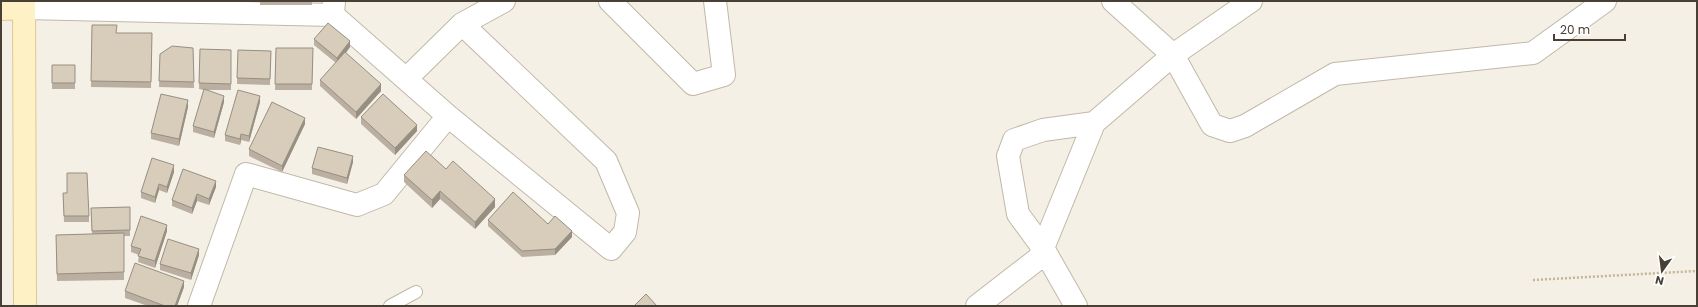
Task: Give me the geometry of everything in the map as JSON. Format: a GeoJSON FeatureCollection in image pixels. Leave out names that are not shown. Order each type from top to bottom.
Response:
{"type":"FeatureCollection","features":[{"type":"Feature","properties":{"kind":"street"},"geometry":{"type":"LineString","coordinates":[[406,79],[462,24],[504,1]]}},
{"type":"Feature","properties":{"kind":"street"},"geometry":{"type":"LineString","coordinates":[[610,1],[693,84],[724,75],[715,1]]}},
{"type":"Feature","properties":{"kind":"street"},"geometry":{"type":"LineString","coordinates":[[1113,1],[1173,55],[1212,125],[1230,131],[1245,126],[1335,74],[1533,53],[1585,8],[1605,1]]}},
{"type":"Feature","properties":{"kind":"street"},"geometry":{"type":"LineString","coordinates":[[977,306],[1039,258],[1094,122],[1173,55],[1251,1]]}},
{"type":"Feature","properties":{"kind":"street"},"geometry":{"type":"LineString","coordinates":[[1,9],[24,5],[334,8],[406,79],[448,116],[611,249],[624,232],[628,213],[606,161],[462,24]]}},
{"type":"Feature","properties":{"kind":"street"},"geometry":{"type":"LineString","coordinates":[[24,5],[25,306]]}},
{"type":"Feature","properties":{"kind":"street"},"geometry":{"type":"LineString","coordinates":[[199,306],[246,174],[357,204],[384,194],[448,116]]}},
{"type":"Feature","properties":{"kind":"street"},"geometry":{"type":"LineString","coordinates":[[1076,306],[1043,248],[1018,214],[1008,156],[1014,140],[1043,130],[1094,122]]}},
{"type":"Feature","properties":{"kind":"lane"},"geometry":{"type":"LineString","coordinates":[[390,306],[416,292]]}},
{"type":"Feature","properties":{"kind":"path"},"geometry":{"type":"LineString","coordinates":[[1533,280],[1697,271]]}},
{"type":"Feature","properties":{"kind":"building"},"geometry":{"type":"Polygon","coordinates":[[[328,23],[350,41],[337,58],[314,39],[328,23]]]}},
{"type":"Feature","properties":{"kind":"building"},"geometry":{"type":"Polygon","coordinates":[[[92,25],[117,25],[116,33],[152,33],[151,82],[91,81],[92,25]]]}},
{"type":"Feature","properties":{"kind":"building"},"geometry":{"type":"Polygon","coordinates":[[[172,46],[193,48],[194,82],[159,81],[160,54],[172,46]]]}},
{"type":"Feature","properties":{"kind":"building"},"geometry":{"type":"Polygon","coordinates":[[[276,48],[313,48],[312,84],[275,84],[276,48]]]}},
{"type":"Feature","properties":{"kind":"building"},"geometry":{"type":"Polygon","coordinates":[[[200,49],[231,50],[231,84],[199,83],[200,49]]]}},
{"type":"Feature","properties":{"kind":"building"},"geometry":{"type":"Polygon","coordinates":[[[238,50],[271,51],[270,79],[237,78],[238,50]]]}},
{"type":"Feature","properties":{"kind":"building"},"geometry":{"type":"Polygon","coordinates":[[[345,52],[381,84],[356,112],[320,80],[345,52]]]}},
{"type":"Feature","properties":{"kind":"building"},"geometry":{"type":"Polygon","coordinates":[[[52,65],[75,65],[75,83],[52,83],[52,65]]]}},
{"type":"Feature","properties":{"kind":"building"},"geometry":{"type":"Polygon","coordinates":[[[204,89],[224,96],[214,132],[193,126],[204,89]]]}},
{"type":"Feature","properties":{"kind":"building"},"geometry":{"type":"Polygon","coordinates":[[[238,90],[260,96],[249,136],[241,134],[240,139],[225,135],[238,90]]]}},
{"type":"Feature","properties":{"kind":"building"},"geometry":{"type":"Polygon","coordinates":[[[161,94],[188,100],[179,139],[151,133],[161,94]]]}},
{"type":"Feature","properties":{"kind":"building"},"geometry":{"type":"Polygon","coordinates":[[[383,94],[417,125],[395,148],[361,117],[383,94]]]}},
{"type":"Feature","properties":{"kind":"building"},"geometry":{"type":"Polygon","coordinates":[[[272,102],[305,118],[282,166],[249,149],[272,102]]]}},
{"type":"Feature","properties":{"kind":"building"},"geometry":{"type":"Polygon","coordinates":[[[318,147],[353,156],[347,178],[312,168],[318,147]]]}},
{"type":"Feature","properties":{"kind":"building"},"geometry":{"type":"Polygon","coordinates":[[[426,151],[446,169],[453,161],[495,199],[475,222],[440,191],[432,200],[404,175],[426,151]]]}},
{"type":"Feature","properties":{"kind":"building"},"geometry":{"type":"Polygon","coordinates":[[[152,158],[174,165],[167,187],[159,184],[155,197],[141,192],[152,158]]]}},
{"type":"Feature","properties":{"kind":"building"},"geometry":{"type":"Polygon","coordinates":[[[183,169],[216,181],[209,199],[197,194],[192,208],[172,200],[183,169]]]}},
{"type":"Feature","properties":{"kind":"building"},"geometry":{"type":"Polygon","coordinates":[[[67,173],[87,173],[89,216],[64,216],[63,193],[67,193],[67,173]]]}},
{"type":"Feature","properties":{"kind":"building"},"geometry":{"type":"Polygon","coordinates":[[[513,192],[548,224],[555,216],[572,231],[555,249],[522,251],[488,220],[513,192]]]}},
{"type":"Feature","properties":{"kind":"building"},"geometry":{"type":"Polygon","coordinates":[[[130,207],[130,230],[92,231],[91,208],[130,207]]]}},
{"type":"Feature","properties":{"kind":"building"},"geometry":{"type":"Polygon","coordinates":[[[141,216],[167,225],[155,261],[138,256],[141,249],[131,246],[141,216]]]}},
{"type":"Feature","properties":{"kind":"building"},"geometry":{"type":"Polygon","coordinates":[[[124,233],[124,272],[57,274],[56,235],[124,233]]]}},
{"type":"Feature","properties":{"kind":"building"},"geometry":{"type":"Polygon","coordinates":[[[168,239],[199,249],[191,273],[160,264],[168,239]]]}},
{"type":"Feature","properties":{"kind":"building"},"geometry":{"type":"Polygon","coordinates":[[[135,263],[184,281],[175,306],[165,306],[125,291],[135,263]]]}},
{"type":"Feature","properties":{"kind":"building"},"geometry":{"type":"Polygon","coordinates":[[[646,294],[657,306],[634,306],[646,294]]]}}]}
